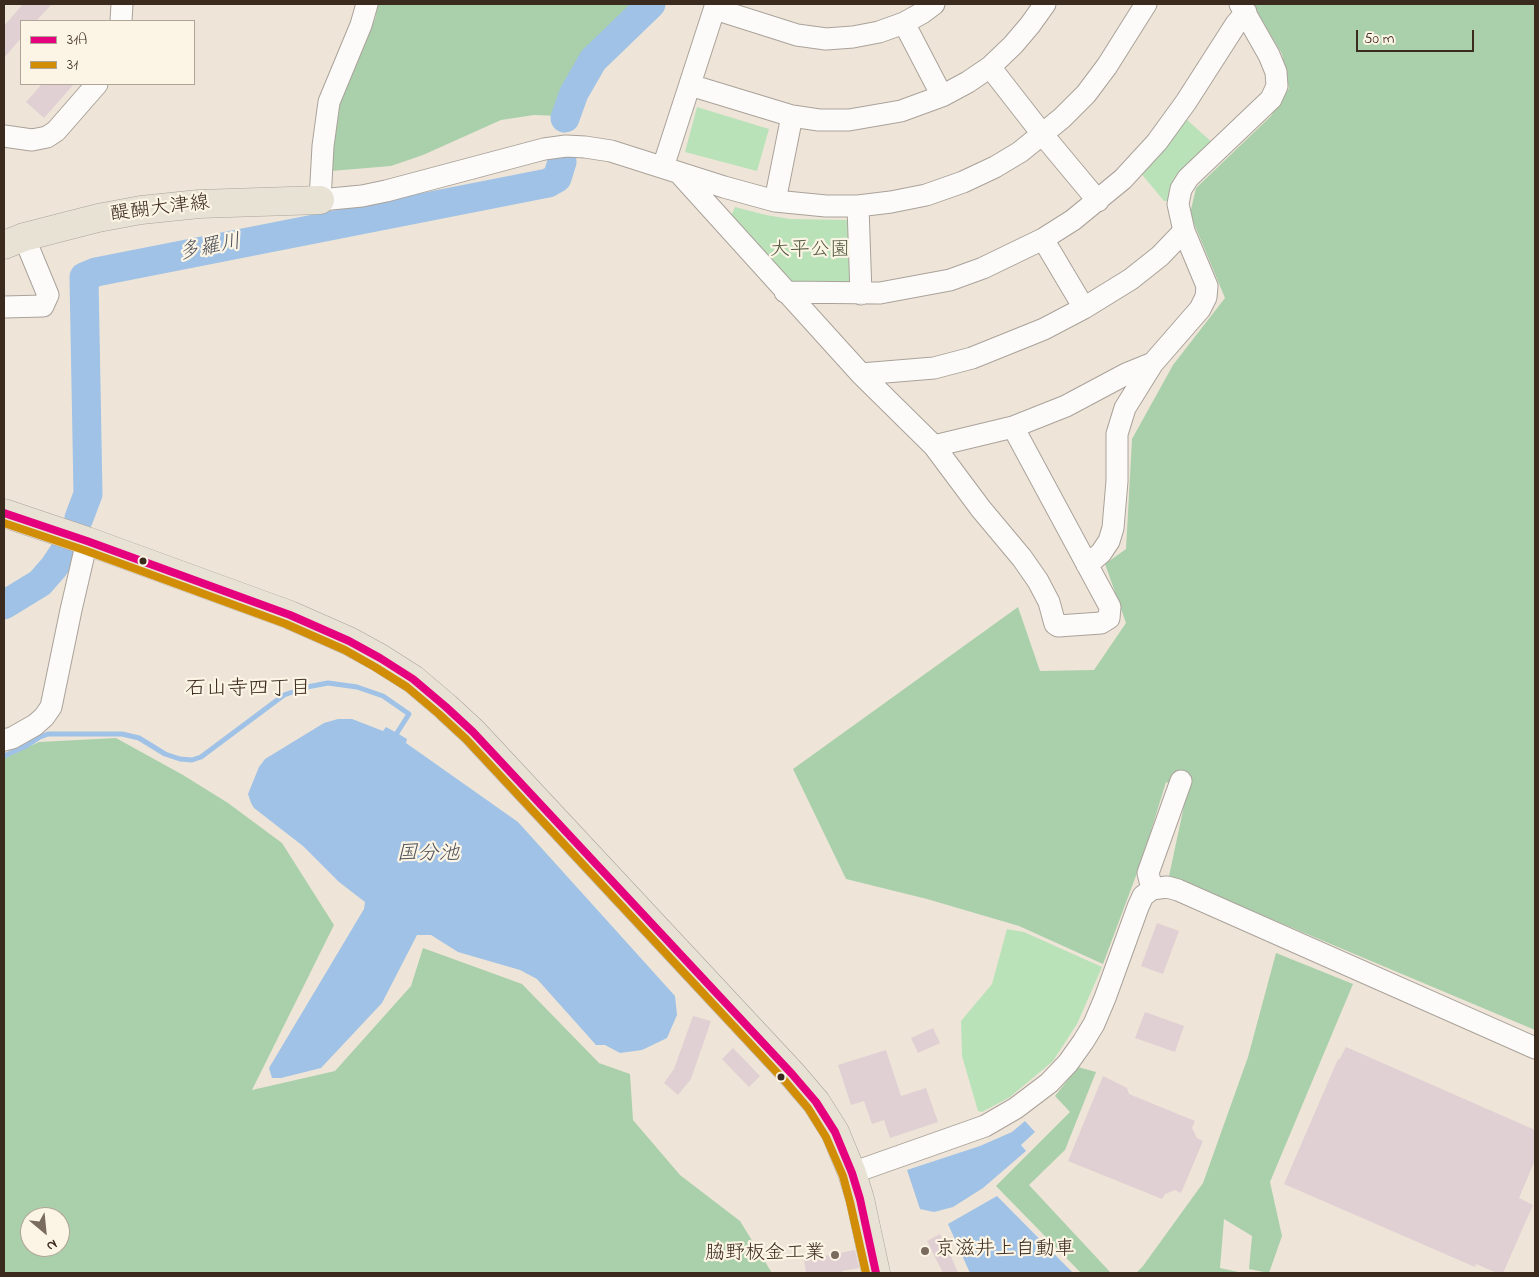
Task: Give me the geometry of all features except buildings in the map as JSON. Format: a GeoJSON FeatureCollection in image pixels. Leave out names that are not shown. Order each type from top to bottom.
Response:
{"type":"FeatureCollection","features":[{"type":"Feature","properties":{"kind":"main road","name":"醍醐大津線"},"geometry":{"type":"LineString","coordinates":[[14,241],[98,218],[141,210],[199,204],[320,200]]}},
{"type":"Feature","properties":{"kind":"main road"},"geometry":{"type":"LineString","coordinates":[[4,513],[87,541],[290,615],[349,641],[380,658],[413,679],[440,701],[473,732],[816,1102],[835,1132],[852,1173],[860,1199],[876,1273]]}},
{"type":"Feature","properties":{"kind":"street"},"geometry":{"type":"LineString","coordinates":[[121,20],[122,4]]}},
{"type":"Feature","properties":{"kind":"street"},"geometry":{"type":"LineString","coordinates":[[367,4],[361,25],[329,102],[323,146],[320,200],[386,192],[544,149],[566,146],[611,151],[775,201],[826,206],[858,206],[891,202],[926,194],[962,182],[995,167],[1020,152],[1043,135],[1086,94],[1107,66],[1146,4]]}},
{"type":"Feature","properties":{"kind":"street"},"geometry":{"type":"LineString","coordinates":[[671,170],[690,85],[716,6],[797,35],[826,39],[853,37],[879,32],[904,24],[934,4]]}},
{"type":"Feature","properties":{"kind":"street"},"geometry":{"type":"LineString","coordinates":[[690,85],[792,116],[819,120],[858,118],[901,111],[942,96],[990,67],[1013,45],[1045,4]]}},
{"type":"Feature","properties":{"kind":"street"},"geometry":{"type":"LineString","coordinates":[[785,292],[880,293],[950,280],[983,268],[1043,239],[1073,220],[1123,179],[1157,142],[1186,102],[1236,24],[1243,8]]}},
{"type":"Feature","properties":{"kind":"street"},"geometry":{"type":"LineString","coordinates":[[1087,565],[1101,553],[1110,541],[1115,510],[1117,434],[1125,408],[1153,364],[1200,309],[1206,297],[1207,286],[1184,231],[1178,204],[1181,189],[1188,178],[1271,99],[1277,86],[1276,72],[1269,55],[1243,8]]}},
{"type":"Feature","properties":{"kind":"street"},"geometry":{"type":"LineString","coordinates":[[904,24],[942,96]]}},
{"type":"Feature","properties":{"kind":"street"},"geometry":{"type":"LineString","coordinates":[[990,67],[1043,135],[1098,200]]}},
{"type":"Feature","properties":{"kind":"street"},"geometry":{"type":"LineString","coordinates":[[5,134],[32,140],[47,137],[56,131],[96,85]]}},
{"type":"Feature","properties":{"kind":"street"},"geometry":{"type":"LineString","coordinates":[[775,201],[792,116]]}},
{"type":"Feature","properties":{"kind":"street"},"geometry":{"type":"LineString","coordinates":[[671,170],[733,232],[860,374],[934,446],[1038,581],[1049,602],[1054,624],[1058,626],[1101,623],[1109,618],[1110,607],[1013,427]]}},
{"type":"Feature","properties":{"kind":"street"},"geometry":{"type":"LineString","coordinates":[[733,232],[721,209],[721,203],[734,190]]}},
{"type":"Feature","properties":{"kind":"street"},"geometry":{"type":"LineString","coordinates":[[858,206],[861,294]]}},
{"type":"Feature","properties":{"kind":"street"},"geometry":{"type":"LineString","coordinates":[[860,374],[934,368],[972,358],[1044,329],[1084,308],[1131,279],[1160,256],[1184,231]]}},
{"type":"Feature","properties":{"kind":"street"},"geometry":{"type":"LineString","coordinates":[[1043,239],[1084,308]]}},
{"type":"Feature","properties":{"kind":"street"},"geometry":{"type":"LineString","coordinates":[[4,307],[43,306],[48,295],[14,241]]}},
{"type":"Feature","properties":{"kind":"street"},"geometry":{"type":"LineString","coordinates":[[934,446],[1013,427],[1066,406],[1126,374],[1153,364]]}},
{"type":"Feature","properties":{"kind":"street"},"geometry":{"type":"LineString","coordinates":[[4,740],[12,738],[35,725],[51,707],[87,541]]}},
{"type":"Feature","properties":{"kind":"street"},"geometry":{"type":"LineString","coordinates":[[1152,889],[1148,874],[1181,781]]}},
{"type":"Feature","properties":{"kind":"street"},"geometry":{"type":"LineString","coordinates":[[852,1173],[984,1126],[1016,1108],[1049,1083],[1068,1063],[1094,1024],[1138,907],[1144,896],[1152,889],[1168,887],[1178,890],[1535,1048]]}},
{"type":"Feature","properties":{"kind":"green space"},"geometry":{"type":"Polygon","coordinates":[[[378,4],[646,4],[588,55],[560,116],[534,115],[501,120],[423,155],[391,166],[331,171],[336,104],[357,53],[375,19],[378,4]]]}},
{"type":"Feature","properties":{"kind":"green space"},"geometry":{"type":"Polygon","coordinates":[[[1252,4],[1535,4],[1535,1030],[1169,876],[1187,792],[1166,782],[1143,857],[1103,964],[1019,926],[927,899],[846,879],[793,769],[1018,607],[1040,671],[1094,670],[1126,623],[1105,564],[1126,549],[1132,439],[1173,365],[1225,298],[1190,214],[1196,188],[1271,116],[1289,88],[1282,54],[1252,4]]]}},
{"type":"Feature","properties":{"kind":"green space"},"geometry":{"type":"Polygon","coordinates":[[[697,107],[769,129],[757,171],[685,152],[697,107]]]}},
{"type":"Feature","properties":{"kind":"green space"},"geometry":{"type":"Polygon","coordinates":[[[1186,119],[1214,144],[1171,201],[1164,201],[1139,171],[1186,119]]]}},
{"type":"Feature","properties":{"kind":"green space","name":"大平公園"},"geometry":{"type":"Polygon","coordinates":[[[735,207],[790,219],[848,220],[853,280],[848,285],[793,285],[731,216],[735,207]]]}},
{"type":"Feature","properties":{"kind":"green space"},"geometry":{"type":"Polygon","coordinates":[[[116,738],[183,775],[228,803],[282,843],[334,925],[252,1090],[335,1071],[411,986],[423,948],[522,984],[599,1063],[630,1074],[633,1120],[680,1175],[740,1221],[772,1273],[4,1273],[4,758],[39,742],[116,738]]]}},
{"type":"Feature","properties":{"kind":"green space"},"geometry":{"type":"Polygon","coordinates":[[[1007,929],[1024,932],[1102,967],[1077,1024],[1053,1061],[1010,1097],[982,1112],[978,1111],[962,1056],[961,1021],[992,984],[1007,929]]]}},
{"type":"Feature","properties":{"kind":"green space"},"geometry":{"type":"Polygon","coordinates":[[[1276,953],[1353,984],[1270,1182],[1282,1236],[1269,1273],[1249,1269],[1252,1236],[1224,1219],[1220,1268],[1243,1273],[1136,1273],[1203,1183],[1248,1057],[1276,953]]]}},
{"type":"Feature","properties":{"kind":"green space"},"geometry":{"type":"Polygon","coordinates":[[[1078,1067],[1096,1072],[1065,1150],[1029,1185],[1111,1273],[1081,1273],[996,1186],[1070,1112],[1055,1096],[1078,1067]]]}},
{"type":"Feature","properties":{"kind":"water","name":"国分池"},"geometry":{"type":"Polygon","coordinates":[[[338,719],[352,719],[383,731],[386,727],[397,733],[407,739],[406,743],[518,822],[675,996],[677,1015],[667,1038],[642,1050],[620,1053],[605,1045],[596,1045],[537,979],[520,970],[458,952],[431,935],[417,935],[382,1003],[321,1068],[281,1078],[272,1078],[269,1068],[364,909],[365,902],[339,882],[303,846],[254,808],[248,794],[259,767],[265,759],[324,723],[338,719]]]}},
{"type":"Feature","properties":{"kind":"water"},"geometry":{"type":"Polygon","coordinates":[[[1025,1121],[1035,1132],[1021,1145],[1026,1151],[983,1188],[953,1207],[934,1212],[920,1209],[907,1170],[980,1146],[1012,1132],[1025,1121]]]}},
{"type":"Feature","properties":{"kind":"water"},"geometry":{"type":"Polygon","coordinates":[[[997,1196],[1073,1273],[970,1273],[948,1224],[997,1196]]]}},
{"type":"Feature","properties":{"kind":"waterway","name":"多羅川"},"geometry":{"type":"LineString","coordinates":[[565,118],[574,93],[593,60],[651,4]]}},
{"type":"Feature","properties":{"kind":"waterway","name":"多羅川"},"geometry":{"type":"LineString","coordinates":[[79,518],[88,494],[84,277],[96,272],[548,183],[557,178],[562,162]]}},
{"type":"Feature","properties":{"kind":"waterway","name":"多羅川"},"geometry":{"type":"LineString","coordinates":[[4,605],[40,583],[64,552]]}},
{"type":"Feature","properties":{"kind":"waterway"},"geometry":{"type":"LineString","coordinates":[[4,756],[48,734],[122,734],[139,738],[165,754],[180,759],[192,760],[201,757],[284,695],[307,687],[328,683],[357,687],[383,696],[409,714],[397,733]]}},
{"type":"Feature","properties":{"kind":"transit line","name":"31A"},"geometry":{"type":"LineString","coordinates":[[4,513],[87,541],[290,615],[349,641],[380,658],[413,679],[446,707],[473,732],[816,1102],[835,1132],[852,1173],[860,1199],[876,1273]]}},
{"type":"Feature","properties":{"kind":"transit line","name":"31"},"geometry":{"type":"LineString","coordinates":[[4,523],[84,550],[286,624],[345,650],[375,667],[407,687],[439,714],[466,739],[808,1108],[826,1137],[843,1176],[866,1273]]}},
{"type":"Feature","properties":{"kind":"place","name":"京滋井上自動車"},"geometry":{"type":"Point","coordinates":[925,1251]}},
{"type":"Feature","properties":{"kind":"place","name":"脇野板金工業"},"geometry":{"type":"Point","coordinates":[835,1255]}},
{"type":"Feature","properties":{"kind":"district","name":"石山寺四丁目"},"geometry":{"type":"Point","coordinates":[248,691]}}]}
